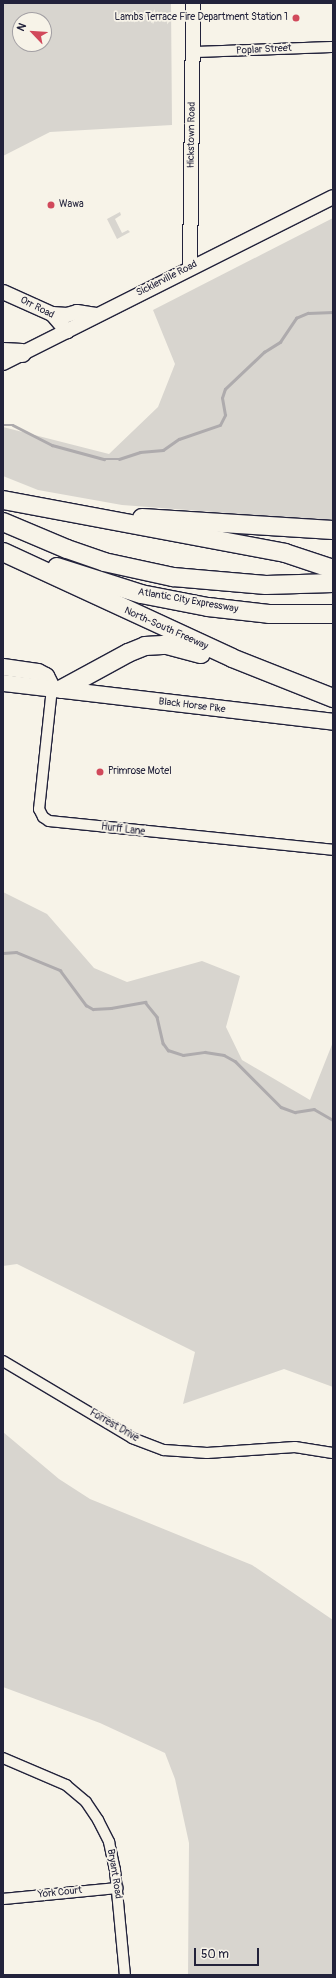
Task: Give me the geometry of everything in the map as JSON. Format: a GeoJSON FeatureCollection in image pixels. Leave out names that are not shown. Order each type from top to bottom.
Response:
{"type":"FeatureCollection","features":[{"type":"Feature","properties":{"kind":"highway"},"geometry":{"type":"LineString","coordinates":[[3,352],[22,353]]}},
{"type":"Feature","properties":{"kind":"highway"},"geometry":{"type":"LineString","coordinates":[[3,500],[74,516],[286,553],[332,578]]}},
{"type":"Feature","properties":{"kind":"highway"},"geometry":{"type":"LineString","coordinates":[[74,516],[333,530]]}},
{"type":"Feature","properties":{"kind":"highway","name":"Atlantic City Expressway"},"geometry":{"type":"LineString","coordinates":[[3,522],[67,549],[104,562],[173,578],[266,585],[332,578]]}},
{"type":"Feature","properties":{"kind":"highway","name":"Atlantic City Expressway"},"geometry":{"type":"LineString","coordinates":[[3,544],[80,576],[164,599],[269,614],[333,614]]}},
{"type":"Feature","properties":{"kind":"highway","name":"North-South Freeway"},"geometry":{"type":"LineString","coordinates":[[3,552],[232,658],[333,698]]}},
{"type":"Feature","properties":{"kind":"highway"},"geometry":{"type":"LineString","coordinates":[[57,689],[128,652],[145,646],[167,645],[284,679]]}},
{"type":"Feature","properties":{"kind":"main road","name":"Hickstown Road"},"geometry":{"type":"LineString","coordinates":[[190,267],[194,52],[193,3]]}},
{"type":"Feature","properties":{"kind":"main road","name":"Sicklerville Road"},"geometry":{"type":"LineString","coordinates":[[3,363],[190,267],[333,197]]}},
{"type":"Feature","properties":{"kind":"main road","name":"Orr Road"},"geometry":{"type":"LineString","coordinates":[[3,292],[52,314],[67,331]]}},
{"type":"Feature","properties":{"kind":"main road"},"geometry":{"type":"LineString","coordinates":[[52,314],[67,315],[77,312],[96,315]]}},
{"type":"Feature","properties":{"kind":"main road"},"geometry":{"type":"LineString","coordinates":[[3,667],[38,672],[46,676],[57,689]]}},
{"type":"Feature","properties":{"kind":"main road","name":"Black Horse Pike"},"geometry":{"type":"LineString","coordinates":[[3,683],[333,722]]}},
{"type":"Feature","properties":{"kind":"street","name":"Poplar Street"},"geometry":{"type":"LineString","coordinates":[[194,52],[333,47]]}},
{"type":"Feature","properties":{"kind":"street","name":"Hurff Lane"},"geometry":{"type":"LineString","coordinates":[[57,689],[41,778],[39,809],[43,817],[49,821],[156,834],[333,850]]}},
{"type":"Feature","properties":{"kind":"street","name":"Forrest Drive"},"geometry":{"type":"LineString","coordinates":[[3,1361],[122,1432],[164,1450],[207,1453],[295,1447],[333,1452]]}},
{"type":"Feature","properties":{"kind":"street","name":"Bryant Road"},"geometry":{"type":"LineString","coordinates":[[3,1758],[54,1778],[86,1802],[98,1820],[109,1842],[117,1888],[125,1975]]}},
{"type":"Feature","properties":{"kind":"street","name":"York Court"},"geometry":{"type":"LineString","coordinates":[[3,1899],[117,1888]]}},
{"type":"Feature","properties":{"kind":"shaded area"},"geometry":{"type":"Polygon","coordinates":[[[3,3],[171,3],[172,125],[50,132],[3,156],[3,3]]]}},
{"type":"Feature","properties":{"kind":"shaded area"},"geometry":{"type":"Polygon","coordinates":[[[120,212],[121,215],[115,219],[122,233],[128,230],[130,232],[117,239],[107,219],[120,212]]]}},
{"type":"Feature","properties":{"kind":"shaded area"},"geometry":{"type":"Polygon","coordinates":[[[333,218],[333,521],[122,505],[38,490],[3,476],[3,427],[109,454],[158,407],[175,364],[153,310],[333,218]]]}},
{"type":"Feature","properties":{"kind":"shaded area"},"geometry":{"type":"Polygon","coordinates":[[[3,892],[47,914],[94,968],[127,982],[202,961],[240,976],[226,1027],[242,1060],[310,1100],[333,1042],[333,1387],[284,1369],[183,1404],[195,1352],[17,1264],[3,1266],[3,892]]]}},
{"type":"Feature","properties":{"kind":"shaded area"},"geometry":{"type":"Polygon","coordinates":[[[3,1432],[59,1479],[90,1499],[252,1565],[333,1620],[333,1975],[188,1975],[189,1843],[175,1779],[165,1753],[100,1723],[3,1687],[3,1432]]]}},
{"type":"Feature","properties":{"kind":"waterway"},"geometry":{"type":"LineString","coordinates":[[3,425],[13,425],[52,445],[104,459],[119,459],[140,452],[163,450],[179,439],[220,425],[225,415],[222,398],[225,389],[264,352],[280,342],[296,318],[308,313],[333,312]]}},
{"type":"Feature","properties":{"kind":"waterway"},"geometry":{"type":"LineString","coordinates":[[3,953],[16,952],[60,970],[86,1005],[93,1009],[111,1008],[145,1002],[157,1017],[163,1043],[168,1050],[183,1055],[205,1052],[224,1055],[235,1061],[281,1107],[295,1112],[314,1109],[333,1120]]}},
{"type":"Feature","properties":{"kind":"place","name":"Lambs Terrace Fire Department Station 1"},"geometry":{"type":"Point","coordinates":[296,18]}},
{"type":"Feature","properties":{"kind":"place","name":"Wawa"},"geometry":{"type":"Point","coordinates":[51,205]}},
{"type":"Feature","properties":{"kind":"place","name":"Primrose Motel"},"geometry":{"type":"Point","coordinates":[100,772]}}]}
